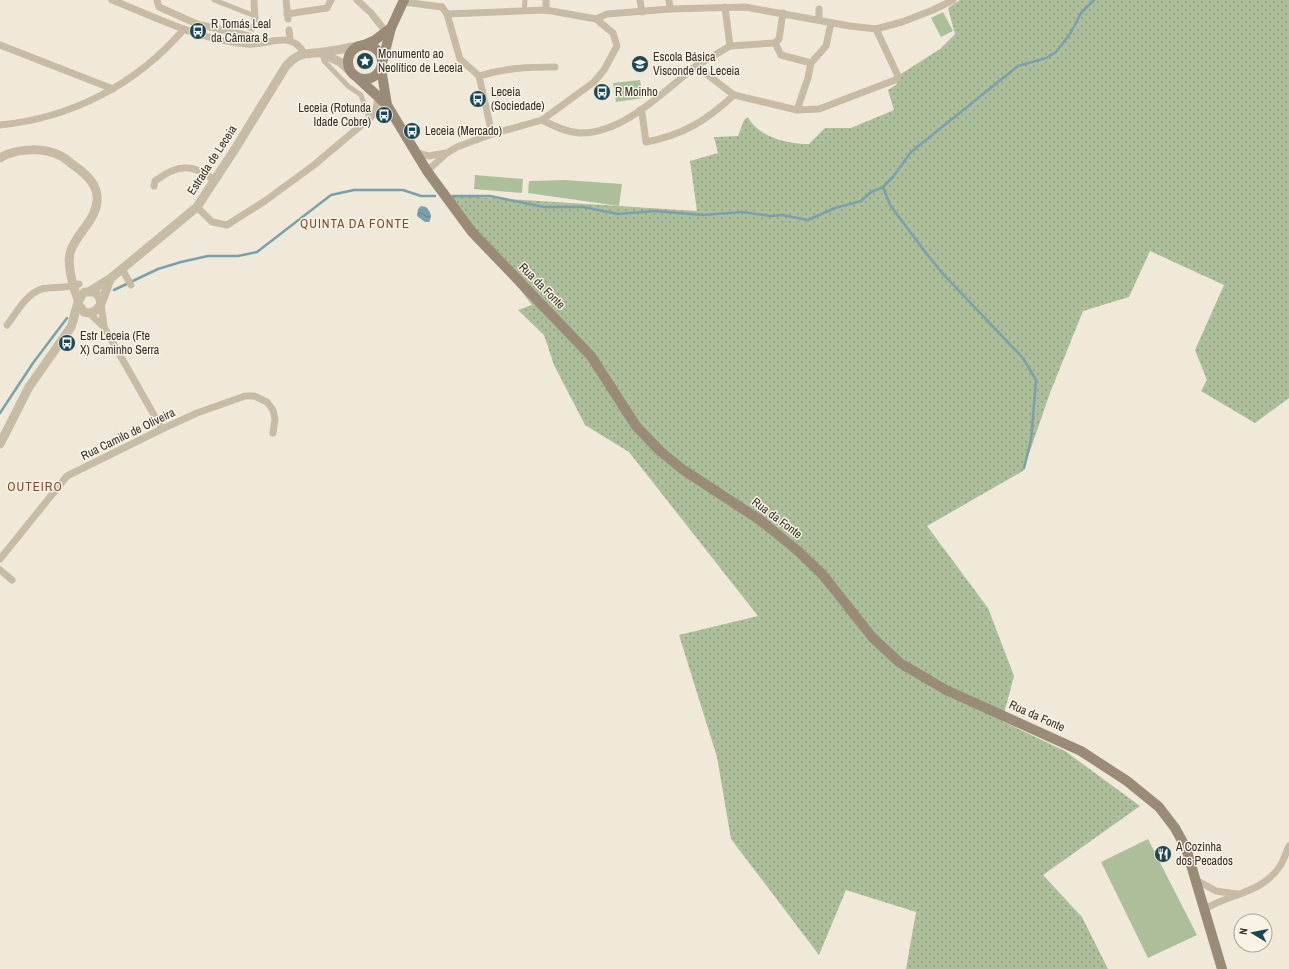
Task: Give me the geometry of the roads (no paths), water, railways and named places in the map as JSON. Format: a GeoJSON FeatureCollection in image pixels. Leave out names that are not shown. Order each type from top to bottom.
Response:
{"type":"FeatureCollection","features":[{"type":"Feature","properties":{"kind":"main road"},"geometry":{"type":"LineString","coordinates":[[388,30],[361,45],[350,54],[348,60],[350,70],[358,78],[369,79],[378,73],[382,66],[388,30],[403,3]]}},
{"type":"Feature","properties":{"kind":"main road"},"geometry":{"type":"LineString","coordinates":[[361,45],[370,45],[379,52],[382,66]]}},
{"type":"Feature","properties":{"kind":"main road","name":"Rua da Fonte"},"geometry":{"type":"LineString","coordinates":[[382,66],[389,108]]}},
{"type":"Feature","properties":{"kind":"main road","name":"Rua da Fonte"},"geometry":{"type":"LineString","coordinates":[[358,78],[389,108],[427,171],[482,243],[591,356],[636,426],[660,451],[682,469],[760,520],[789,543],[823,575],[872,637],[900,663],[946,690],[1081,751],[1110,768],[1149,798],[1168,818],[1191,859],[1222,969]]}},
{"type":"Feature","properties":{"kind":"street"},"geometry":{"type":"LineString","coordinates":[[112,0],[199,35],[248,44],[290,40],[299,44],[304,53],[322,52],[361,45]]}},
{"type":"Feature","properties":{"kind":"street"},"geometry":{"type":"LineString","coordinates":[[157,0],[159,7],[198,24],[250,34],[248,44]]}},
{"type":"Feature","properties":{"kind":"street"},"geometry":{"type":"LineString","coordinates":[[214,0],[255,18],[254,0]]}},
{"type":"Feature","properties":{"kind":"street"},"geometry":{"type":"LineString","coordinates":[[286,0],[288,16],[327,8],[331,0]]}},
{"type":"Feature","properties":{"kind":"street"},"geometry":{"type":"LineString","coordinates":[[357,0],[388,30]]}},
{"type":"Feature","properties":{"kind":"street"},"geometry":{"type":"LineString","coordinates":[[524,11],[525,0]]}},
{"type":"Feature","properties":{"kind":"street"},"geometry":{"type":"LineString","coordinates":[[546,0],[546,10]]}},
{"type":"Feature","properties":{"kind":"street"},"geometry":{"type":"LineString","coordinates":[[640,0],[642,12]]}},
{"type":"Feature","properties":{"kind":"street"},"geometry":{"type":"LineString","coordinates":[[669,0],[670,9]]}},
{"type":"Feature","properties":{"kind":"street"},"geometry":{"type":"LineString","coordinates":[[596,19],[607,14],[670,9],[745,7],[831,23],[876,29],[902,22],[933,10],[953,0]]}},
{"type":"Feature","properties":{"kind":"street"},"geometry":{"type":"LineString","coordinates":[[403,3],[442,3],[447,14],[460,59],[479,76],[492,134]]}},
{"type":"Feature","properties":{"kind":"street"},"geometry":{"type":"LineString","coordinates":[[725,7],[730,46]]}},
{"type":"Feature","properties":{"kind":"street"},"geometry":{"type":"LineString","coordinates":[[819,9],[819,20]]}},
{"type":"Feature","properties":{"kind":"street"},"geometry":{"type":"LineString","coordinates":[[415,152],[429,156],[448,152],[464,144],[492,134],[542,120],[594,82],[604,70],[615,51],[616,42],[613,33],[596,19],[546,10],[447,14]]}},
{"type":"Feature","properties":{"kind":"street"},"geometry":{"type":"LineString","coordinates":[[542,120],[569,131],[590,132],[617,125],[640,110],[696,66],[730,46],[775,43],[779,39],[783,13]]}},
{"type":"Feature","properties":{"kind":"street"},"geometry":{"type":"LineString","coordinates":[[797,110],[808,78],[811,63],[826,46],[831,23]]}},
{"type":"Feature","properties":{"kind":"street"},"geometry":{"type":"LineString","coordinates":[[0,125],[23,122],[52,115],[95,99],[113,89],[145,67],[184,29]]}},
{"type":"Feature","properties":{"kind":"street"},"geometry":{"type":"LineString","coordinates":[[696,66],[734,95],[797,110],[819,109],[895,80],[898,76],[876,29]]}},
{"type":"Feature","properties":{"kind":"street"},"geometry":{"type":"LineString","coordinates":[[289,30],[290,40]]}},
{"type":"Feature","properties":{"kind":"street"},"geometry":{"type":"LineString","coordinates":[[775,43],[782,55],[811,63]]}},
{"type":"Feature","properties":{"kind":"street"},"geometry":{"type":"LineString","coordinates":[[0,45],[113,89]]}},
{"type":"Feature","properties":{"kind":"street"},"geometry":{"type":"LineString","coordinates":[[322,52],[340,62],[350,70]]}},
{"type":"Feature","properties":{"kind":"street"},"geometry":{"type":"LineString","coordinates":[[322,52],[324,61],[348,86],[360,95],[369,118]]}},
{"type":"Feature","properties":{"kind":"street","name":"Estrada de Leceia"},"geometry":{"type":"LineString","coordinates":[[89,291],[111,278],[197,207],[286,66],[299,55],[304,53]]}},
{"type":"Feature","properties":{"kind":"street"},"geometry":{"type":"LineString","coordinates":[[479,76],[503,69],[526,66],[555,67]]}},
{"type":"Feature","properties":{"kind":"street"},"geometry":{"type":"LineString","coordinates":[[640,110],[642,113],[646,142],[686,131],[714,113],[734,95]]}},
{"type":"Feature","properties":{"kind":"street"},"geometry":{"type":"LineString","coordinates":[[197,207],[212,222],[227,225],[265,201],[314,165],[369,118],[376,110],[378,97]]}},
{"type":"Feature","properties":{"kind":"street"},"geometry":{"type":"LineString","coordinates":[[0,158],[20,150],[54,153],[61,156],[85,173],[93,184],[97,196],[96,209],[71,250],[70,264],[76,285],[78,302],[82,310],[104,327],[162,429]]}},
{"type":"Feature","properties":{"kind":"street"},"geometry":{"type":"LineString","coordinates":[[427,171],[448,152]]}},
{"type":"Feature","properties":{"kind":"street"},"geometry":{"type":"LineString","coordinates":[[154,186],[155,180],[177,168],[189,167],[198,170],[214,180]]}},
{"type":"Feature","properties":{"kind":"street"},"geometry":{"type":"LineString","coordinates":[[122,269],[130,282]]}},
{"type":"Feature","properties":{"kind":"street","name":"Estrada de Leceia"},"geometry":{"type":"LineString","coordinates":[[101,303],[111,278]]}},
{"type":"Feature","properties":{"kind":"street"},"geometry":{"type":"LineString","coordinates":[[7,325],[35,292],[47,288],[64,288],[76,285],[96,293],[101,303],[104,327]]}},
{"type":"Feature","properties":{"kind":"street"},"geometry":{"type":"LineString","coordinates":[[71,327],[78,302],[82,294],[89,291]]}},
{"type":"Feature","properties":{"kind":"street"},"geometry":{"type":"LineString","coordinates":[[0,444],[3,429],[29,387],[71,327],[89,314],[98,310],[101,303]]}},
{"type":"Feature","properties":{"kind":"street","name":"Rua Camilo de Oliveira"},"geometry":{"type":"LineString","coordinates":[[0,559],[67,476],[162,429],[197,413],[245,396],[254,396],[267,402],[273,410],[275,419],[273,433]]}},
{"type":"Feature","properties":{"kind":"street"},"geometry":{"type":"LineString","coordinates":[[0,570],[12,580]]}},
{"type":"Feature","properties":{"kind":"street"},"geometry":{"type":"LineString","coordinates":[[1205,909],[1215,903],[1243,894],[1266,881],[1280,866],[1289,846]]}},
{"type":"Feature","properties":{"kind":"street"},"geometry":{"type":"LineString","coordinates":[[1196,880],[1216,891],[1230,894],[1243,894]]}},
{"type":"Feature","properties":{"kind":"water"},"geometry":{"type":"Polygon","coordinates":[[[421,206],[426,207],[430,212],[431,218],[429,222],[425,222],[417,216],[418,209],[421,206]]]}},
{"type":"Feature","properties":{"kind":"waterway"},"geometry":{"type":"LineString","coordinates":[[453,196],[490,196],[544,207],[583,207],[618,214],[654,211],[703,215],[742,212],[771,216],[782,215],[808,220],[835,208],[861,201],[871,192],[883,187],[893,177],[911,152],[1018,66],[1046,58],[1056,52],[1070,34],[1081,13],[1094,0]]}},
{"type":"Feature","properties":{"kind":"waterway"},"geometry":{"type":"LineString","coordinates":[[883,187],[890,205],[926,253],[943,274],[1023,358],[1036,380],[1031,440],[1024,468]]}},
{"type":"Feature","properties":{"kind":"waterway"},"geometry":{"type":"LineString","coordinates":[[114,290],[158,269],[181,262],[208,256],[238,256],[257,252],[331,195],[354,190],[403,190],[421,196],[435,196]]}},
{"type":"Feature","properties":{"kind":"waterway"},"geometry":{"type":"LineString","coordinates":[[0,413],[33,363],[67,318]]}},
{"type":"Feature","properties":{"kind":"tunnel"},"geometry":{"type":"LineString","coordinates":[[250,31],[255,19]]}},
{"type":"Feature","properties":{"kind":"place","name":"R Tomás Leal da Câmara 8"},"geometry":{"type":"Point","coordinates":[198,31]}},
{"type":"Feature","properties":{"kind":"place","name":"Monumento ao Neolítico de Leceia"},"geometry":{"type":"Point","coordinates":[365,61]}},
{"type":"Feature","properties":{"kind":"place","name":"Escola Básica Visconde de Leceia"},"geometry":{"type":"Point","coordinates":[640,64]}},
{"type":"Feature","properties":{"kind":"place","name":"R Moinho"},"geometry":{"type":"Point","coordinates":[602,92]}},
{"type":"Feature","properties":{"kind":"place","name":"Leceia (Sociedade)"},"geometry":{"type":"Point","coordinates":[478,99]}},
{"type":"Feature","properties":{"kind":"place","name":"Leceia (Rotunda Idade Cobre)"},"geometry":{"type":"Point","coordinates":[384,115]}},
{"type":"Feature","properties":{"kind":"place","name":"Leceia (Mercado)"},"geometry":{"type":"Point","coordinates":[412,131]}},
{"type":"Feature","properties":{"kind":"place","name":"Estr Leceia (Fte X) Caminho Serra"},"geometry":{"type":"Point","coordinates":[67,343]}},
{"type":"Feature","properties":{"kind":"place","name":"A Cozinha dos Pecados"},"geometry":{"type":"Point","coordinates":[1163,854]}},
{"type":"Feature","properties":{"kind":"district","name":"QUINTA DA FONTE"},"geometry":{"type":"Point","coordinates":[355,223]}},
{"type":"Feature","properties":{"kind":"district","name":"OUTEIRO"},"geometry":{"type":"Point","coordinates":[35,486]}}]}
